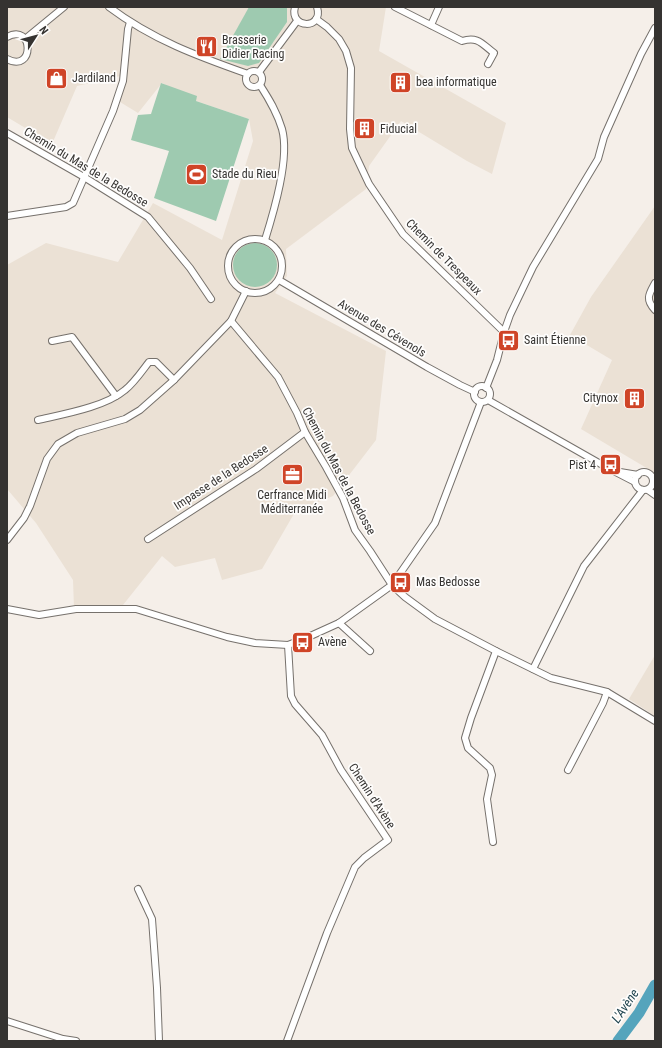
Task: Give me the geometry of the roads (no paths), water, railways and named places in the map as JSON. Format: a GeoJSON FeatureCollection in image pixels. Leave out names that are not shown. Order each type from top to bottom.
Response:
{"type":"FeatureCollection","features":[{"type":"Feature","properties":{"kind":"street"},"geometry":{"type":"LineString","coordinates":[[25,39],[64,7]]}},
{"type":"Feature","properties":{"kind":"street"},"geometry":{"type":"LineString","coordinates":[[109,7],[130,22],[165,42],[248,74],[252,72],[259,72]]}},
{"type":"Feature","properties":{"kind":"street"},"geometry":{"type":"LineString","coordinates":[[295,7],[294,14],[298,20],[305,24],[309,24],[316,19],[318,11],[317,7]]}},
{"type":"Feature","properties":{"kind":"street"},"geometry":{"type":"LineString","coordinates":[[395,7],[462,41],[476,39],[494,53],[488,64]]}},
{"type":"Feature","properties":{"kind":"street"},"geometry":{"type":"LineString","coordinates":[[431,25],[439,7]]}},
{"type":"Feature","properties":{"kind":"street","name":"Chemin de Trespeaux"},"geometry":{"type":"LineString","coordinates":[[316,19],[340,39],[346,51],[351,68],[350,128],[352,148],[369,184],[408,238],[504,332]]}},
{"type":"Feature","properties":{"kind":"street"},"geometry":{"type":"LineString","coordinates":[[259,72],[298,20]]}},
{"type":"Feature","properties":{"kind":"street"},"geometry":{"type":"LineString","coordinates":[[7,216],[66,207],[73,203],[113,111],[123,81],[130,22]]}},
{"type":"Feature","properties":{"kind":"street"},"geometry":{"type":"LineString","coordinates":[[486,388],[497,360],[510,315],[533,267],[598,159],[604,137],[641,54],[655,28]]}},
{"type":"Feature","properties":{"kind":"street"},"geometry":{"type":"LineString","coordinates":[[7,37],[17,35],[25,39],[28,47],[26,56],[20,61],[15,62],[7,59]]}},
{"type":"Feature","properties":{"kind":"street"},"geometry":{"type":"LineString","coordinates":[[248,74],[247,82],[250,86],[256,87],[260,84],[262,78],[259,72]]}},
{"type":"Feature","properties":{"kind":"street"},"geometry":{"type":"LineString","coordinates":[[260,84],[274,107],[282,130],[284,152],[282,170],[265,240]]}},
{"type":"Feature","properties":{"kind":"street","name":"Chemin du Mas de la Bedosse"},"geometry":{"type":"LineString","coordinates":[[7,133],[84,177],[148,217],[190,268],[211,299]]}},
{"type":"Feature","properties":{"kind":"street"},"geometry":{"type":"LineString","coordinates":[[257,238],[265,240],[276,248],[282,260],[282,274],[279,280],[273,287],[264,292],[255,293],[238,287],[231,277],[228,264],[234,249],[240,243],[248,239],[257,238]]}},
{"type":"Feature","properties":{"kind":"street","name":"Avenue des Cévenols"},"geometry":{"type":"LineString","coordinates":[[279,280],[427,367],[475,392]]}},
{"type":"Feature","properties":{"kind":"street"},"geometry":{"type":"LineString","coordinates":[[655,282],[649,293],[649,302],[655,310]]}},
{"type":"Feature","properties":{"kind":"street"},"geometry":{"type":"LineString","coordinates":[[7,540],[24,518],[30,506],[47,459],[58,444],[77,434],[125,419],[140,410],[174,380],[231,321],[246,291]]}},
{"type":"Feature","properties":{"kind":"street","name":"Chemin du Mas de la Bedosse"},"geometry":{"type":"LineString","coordinates":[[231,321],[278,377],[305,432],[326,467],[342,498],[355,530],[392,585],[405,597],[435,619],[496,651],[551,678],[607,692],[655,721]]}},
{"type":"Feature","properties":{"kind":"street"},"geometry":{"type":"LineString","coordinates":[[52,341],[72,337],[116,396]]}},
{"type":"Feature","properties":{"kind":"street"},"geometry":{"type":"LineString","coordinates":[[38,420],[90,407],[116,396],[126,390],[150,362],[156,362],[174,380]]}},
{"type":"Feature","properties":{"kind":"street"},"geometry":{"type":"LineString","coordinates":[[488,400],[490,392],[486,388],[481,387],[475,392],[476,400],[481,402],[488,400],[606,468],[635,482],[638,488],[655,494]]}},
{"type":"Feature","properties":{"kind":"street"},"geometry":{"type":"LineString","coordinates":[[7,609],[39,615],[76,609],[136,609],[255,643],[288,645],[339,623],[392,585],[435,522],[481,402]]}},
{"type":"Feature","properties":{"kind":"street","name":"Impasse de la Bedosse"},"geometry":{"type":"LineString","coordinates":[[148,539],[256,469],[305,432]]}},
{"type":"Feature","properties":{"kind":"street"},"geometry":{"type":"LineString","coordinates":[[533,669],[584,566],[654,480],[643,472],[638,475],[616,472]]}},
{"type":"Feature","properties":{"kind":"street"},"geometry":{"type":"LineString","coordinates":[[635,482],[638,475]]}},
{"type":"Feature","properties":{"kind":"street"},"geometry":{"type":"LineString","coordinates":[[339,623],[370,652]]}},
{"type":"Feature","properties":{"kind":"street","name":"Chemin d'Avène"},"geometry":{"type":"LineString","coordinates":[[287,1041],[327,933],[355,867],[364,858],[388,840],[341,770],[322,734],[295,704],[291,696],[288,645]]}},
{"type":"Feature","properties":{"kind":"street"},"geometry":{"type":"LineString","coordinates":[[493,842],[487,799],[492,775],[490,768],[468,748],[465,738],[496,651]]}},
{"type":"Feature","properties":{"kind":"street"},"geometry":{"type":"LineString","coordinates":[[568,770],[603,703],[607,692]]}},
{"type":"Feature","properties":{"kind":"street"},"geometry":{"type":"LineString","coordinates":[[138,889],[152,919],[159,1041]]}},
{"type":"Feature","properties":{"kind":"street"},"geometry":{"type":"LineString","coordinates":[[7,1021],[63,1039],[76,1041]]}},
{"type":"Feature","properties":{"kind":"waterway","name":"L'Avène"},"geometry":{"type":"LineString","coordinates":[[618,1041],[639,1013],[655,985]]}},
{"type":"Feature","properties":{"kind":"place","name":"Brasserie Didier Racing"},"geometry":{"type":"Point","coordinates":[207,47]}},
{"type":"Feature","properties":{"kind":"place","name":"Jardiland"},"geometry":{"type":"Point","coordinates":[57,78]}},
{"type":"Feature","properties":{"kind":"place","name":"bea informatique"},"geometry":{"type":"Point","coordinates":[401,82]}},
{"type":"Feature","properties":{"kind":"place","name":"Fiducial"},"geometry":{"type":"Point","coordinates":[365,129]}},
{"type":"Feature","properties":{"kind":"place","name":"Stade du Rieu"},"geometry":{"type":"Point","coordinates":[197,174]}},
{"type":"Feature","properties":{"kind":"place","name":"Saint Étienne"},"geometry":{"type":"Point","coordinates":[508,340]}},
{"type":"Feature","properties":{"kind":"place","name":"Citynox"},"geometry":{"type":"Point","coordinates":[634,398]}},
{"type":"Feature","properties":{"kind":"place","name":"Pist 4"},"geometry":{"type":"Point","coordinates":[611,465]}},
{"type":"Feature","properties":{"kind":"place","name":"Cerfrance Midi Méditerranée"},"geometry":{"type":"Point","coordinates":[292,474]}},
{"type":"Feature","properties":{"kind":"place","name":"Mas Bedosse"},"geometry":{"type":"Point","coordinates":[401,582]}},
{"type":"Feature","properties":{"kind":"place","name":"Avène"},"geometry":{"type":"Point","coordinates":[302,642]}}]}
